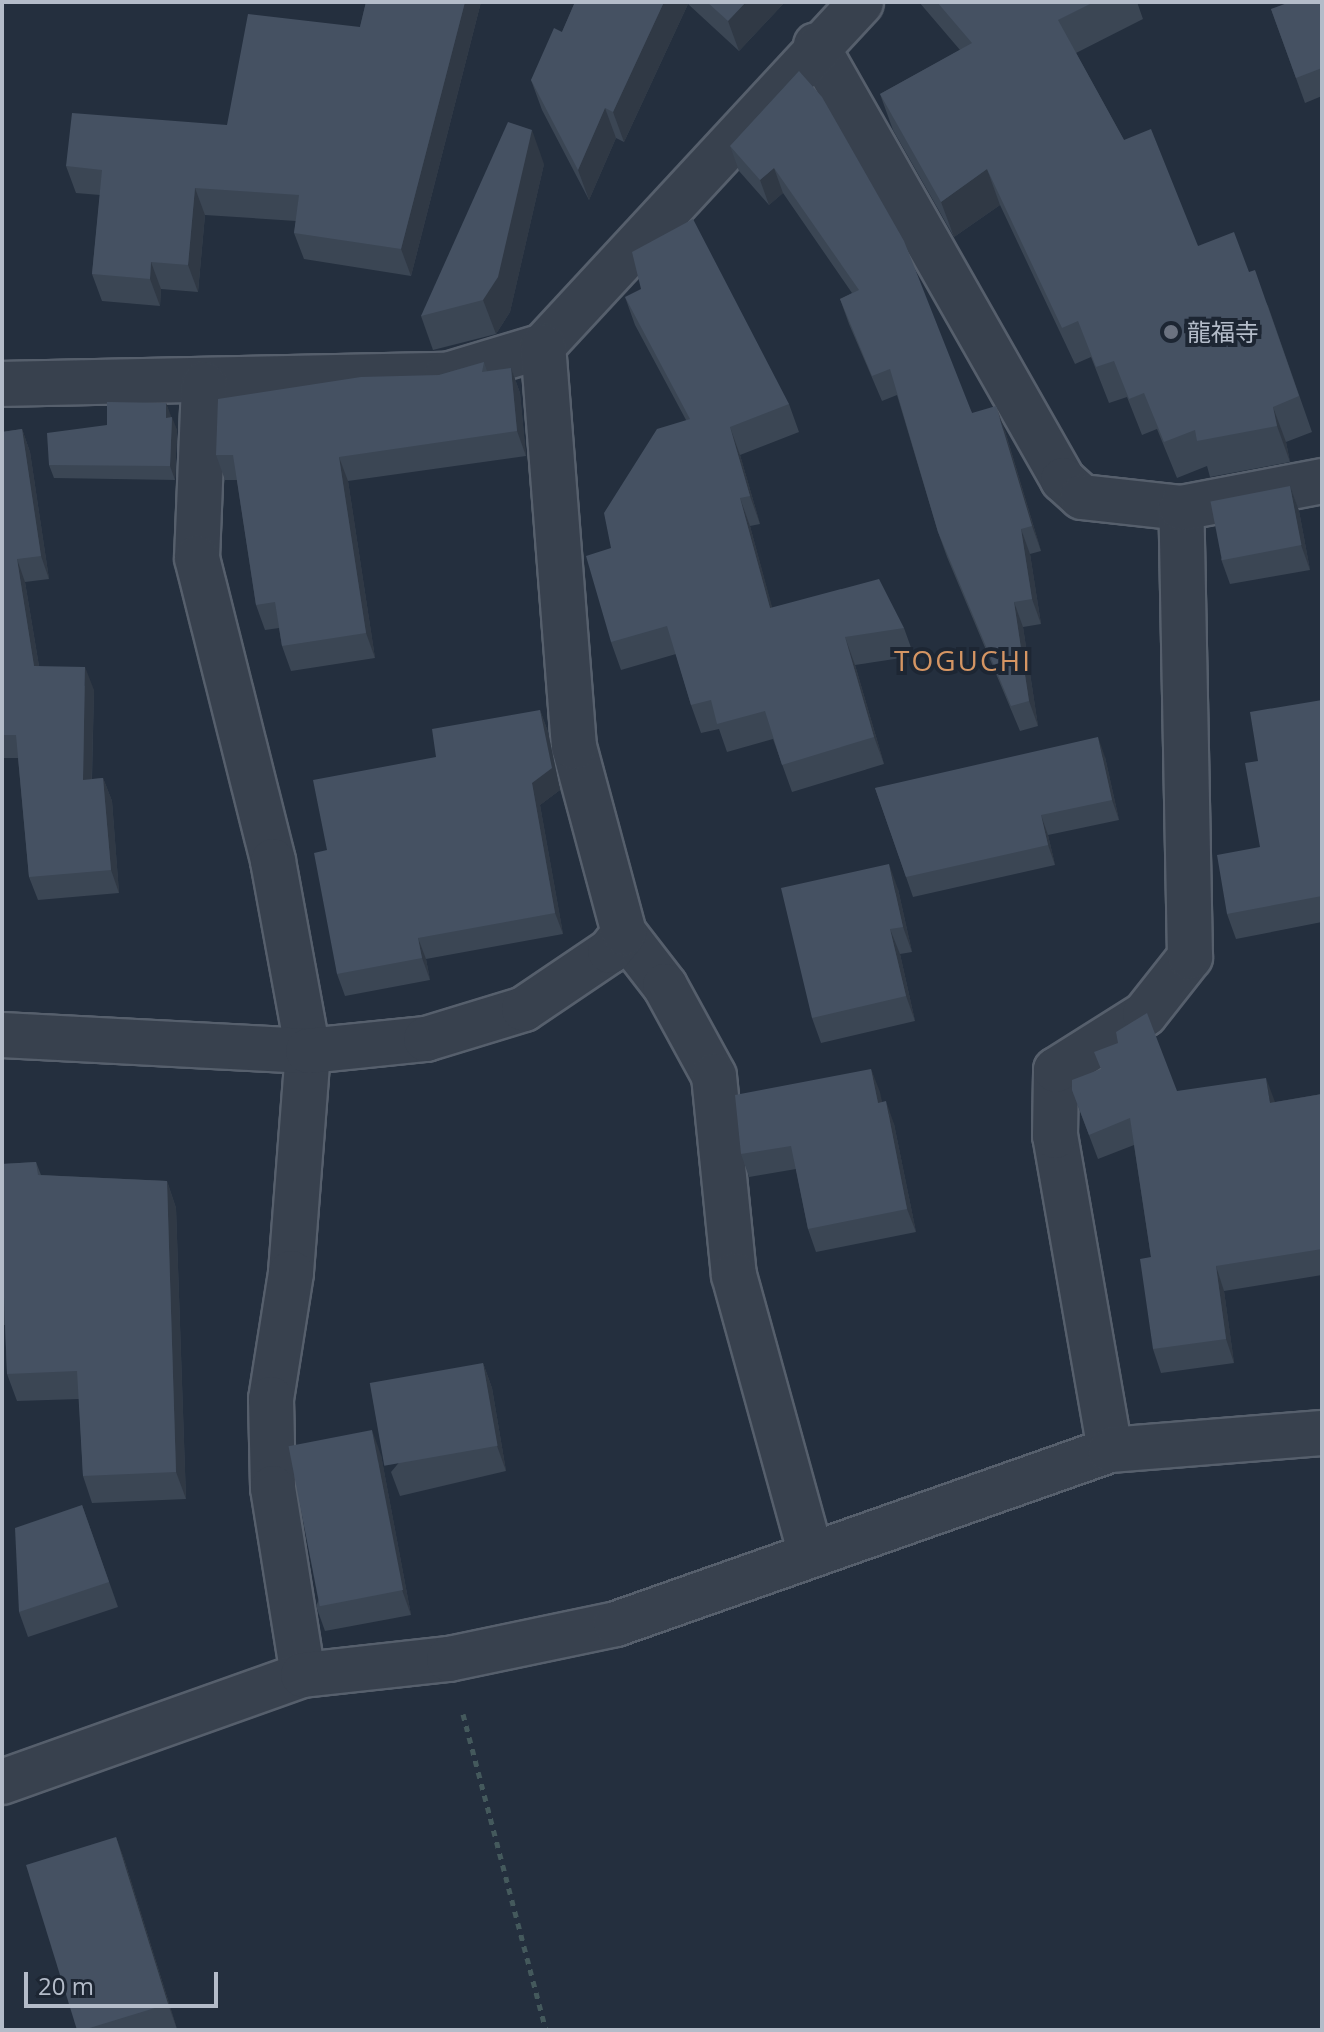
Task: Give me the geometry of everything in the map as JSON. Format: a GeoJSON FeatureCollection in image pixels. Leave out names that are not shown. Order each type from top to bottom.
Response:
{"type":"FeatureCollection","features":[{"type":"Feature","properties":{"kind":"street"},"geometry":{"type":"LineString","coordinates":[[2,384],[204,384],[447,375],[543,346],[816,45],[861,2]]}},
{"type":"Feature","properties":{"kind":"street"},"geometry":{"type":"LineString","coordinates":[[816,45],[1063,480],[1082,497],[1181,508],[1322,481]]}},
{"type":"Feature","properties":{"kind":"street"},"geometry":{"type":"LineString","coordinates":[[543,346],[574,747],[624,933],[665,986],[714,1076],[734,1275],[811,1555]]}},
{"type":"Feature","properties":{"kind":"street"},"geometry":{"type":"LineString","coordinates":[[204,384],[197,558],[273,861],[308,1051],[291,1273],[271,1399],[273,1488],[303,1675]]}},
{"type":"Feature","properties":{"kind":"street"},"geometry":{"type":"LineString","coordinates":[[1110,1450],[1055,1136],[1056,1070],[1145,1014],[1190,957],[1181,508]]}},
{"type":"Feature","properties":{"kind":"street"},"geometry":{"type":"LineString","coordinates":[[2,1035],[308,1051],[426,1039],[524,1009],[610,951],[624,933]]}},
{"type":"Feature","properties":{"kind":"street"},"geometry":{"type":"LineString","coordinates":[[2,1782],[303,1675],[449,1659],[616,1624],[1110,1450],[1322,1433]]}},
{"type":"Feature","properties":{"kind":"path"},"geometry":{"type":"LineString","coordinates":[[449,1659],[546,2030]]}},
{"type":"Feature","properties":{"kind":"building"},"geometry":{"type":"Polygon","coordinates":[[[366,2],[465,2],[401,249],[294,233],[299,195],[195,188],[188,265],[151,262],[150,279],[92,274],[102,170],[66,166],[72,113],[227,125],[248,14],[360,27],[366,2]]]}},
{"type":"Feature","properties":{"kind":"building"},"geometry":{"type":"Polygon","coordinates":[[[575,2],[664,2],[613,112],[605,108],[578,170],[531,80],[554,28],[562,32],[575,2]]]}},
{"type":"Feature","properties":{"kind":"building"},"geometry":{"type":"Polygon","coordinates":[[[707,2],[746,2],[728,21],[707,2]]]}},
{"type":"Feature","properties":{"kind":"building"},"geometry":{"type":"Polygon","coordinates":[[[937,2],[1094,2],[1058,20],[1124,140],[1151,129],[1198,246],[1234,232],[1249,272],[1255,270],[1299,396],[1273,407],[1277,426],[1197,441],[1195,430],[1164,442],[1144,393],[1129,399],[1114,361],[1096,367],[1078,321],[1062,328],[987,169],[941,202],[880,94],[972,43],[937,2]]]}},
{"type":"Feature","properties":{"kind":"building"},"geometry":{"type":"Polygon","coordinates":[[[1290,2],[1322,2],[1322,68],[1296,78],[1271,9],[1290,2]]]}},
{"type":"Feature","properties":{"kind":"building"},"geometry":{"type":"Polygon","coordinates":[[[799,71],[822,97],[904,241],[972,413],[996,406],[1032,526],[1021,529],[1032,599],[1014,602],[1029,701],[1011,706],[938,532],[890,369],[872,376],[840,299],[859,290],[774,168],[760,180],[730,146],[799,71]]]}},
{"type":"Feature","properties":{"kind":"building"},"geometry":{"type":"Polygon","coordinates":[[[508,122],[532,130],[498,277],[483,300],[421,316],[508,122]]]}},
{"type":"Feature","properties":{"kind":"building"},"geometry":{"type":"Polygon","coordinates":[[[693,219],[789,404],[730,427],[750,496],[740,498],[770,608],[879,579],[904,628],[845,637],[874,737],[782,765],[765,711],[717,724],[711,700],[691,705],[667,626],[611,642],[586,556],[611,548],[604,513],[657,429],[690,419],[625,297],[641,289],[632,252],[693,219]]]}},
{"type":"Feature","properties":{"kind":"building"},"geometry":{"type":"Polygon","coordinates":[[[484,362],[482,372],[511,368],[517,431],[339,457],[366,633],[282,646],[275,602],[256,605],[233,455],[216,455],[218,399],[361,377],[439,375],[484,362]]]}},
{"type":"Feature","properties":{"kind":"building"},"geometry":{"type":"Polygon","coordinates":[[[107,402],[166,403],[166,418],[172,417],[170,466],[49,465],[47,433],[107,425],[107,402]]]}},
{"type":"Feature","properties":{"kind":"building"},"geometry":{"type":"Polygon","coordinates":[[[22,429],[41,556],[17,559],[34,666],[85,667],[83,780],[103,778],[111,870],[29,877],[16,735],[2,735],[2,432],[22,429]]]}},
{"type":"Feature","properties":{"kind":"building"},"geometry":{"type":"Polygon","coordinates":[[[1290,486],[1301,545],[1222,560],[1210,501],[1290,486]]]}},
{"type":"Feature","properties":{"kind":"building"},"geometry":{"type":"Polygon","coordinates":[[[1322,700],[1322,896],[1227,914],[1217,855],[1260,847],[1245,763],[1258,761],[1250,712],[1322,700]]]}},
{"type":"Feature","properties":{"kind":"building"},"geometry":{"type":"Polygon","coordinates":[[[540,710],[552,768],[532,783],[555,913],[418,938],[422,958],[337,974],[314,853],[327,850],[313,780],[436,757],[432,729],[540,710]]]}},
{"type":"Feature","properties":{"kind":"building"},"geometry":{"type":"Polygon","coordinates":[[[1098,737],[1112,800],[1041,815],[1048,845],[906,877],[875,788],[1098,737]]]}},
{"type":"Feature","properties":{"kind":"building"},"geometry":{"type":"Polygon","coordinates":[[[889,864],[903,927],[890,929],[906,996],[812,1018],[781,888],[889,864]]]}},
{"type":"Feature","properties":{"kind":"building"},"geometry":{"type":"Polygon","coordinates":[[[1147,1013],[1177,1091],[1266,1078],[1270,1103],[1322,1094],[1322,1249],[1216,1266],[1226,1339],[1153,1349],[1140,1259],[1151,1257],[1130,1118],[1089,1135],[1072,1090],[1072,1080],[1101,1069],[1094,1052],[1118,1043],[1116,1032],[1147,1013]]]}},
{"type":"Feature","properties":{"kind":"building"},"geometry":{"type":"Polygon","coordinates":[[[871,1069],[878,1103],[886,1101],[907,1209],[808,1229],[791,1146],[741,1154],[735,1095],[871,1069]]]}},
{"type":"Feature","properties":{"kind":"building"},"geometry":{"type":"Polygon","coordinates":[[[36,1162],[38,1175],[167,1181],[176,1472],[83,1476],[77,1371],[7,1374],[2,1297],[2,1164],[36,1162]]]}},
{"type":"Feature","properties":{"kind":"building"},"geometry":{"type":"Polygon","coordinates":[[[483,1363],[498,1446],[384,1466],[370,1383],[483,1363]]]}},
{"type":"Feature","properties":{"kind":"building"},"geometry":{"type":"Polygon","coordinates":[[[372,1430],[403,1590],[320,1606],[289,1446],[372,1430]]]}},
{"type":"Feature","properties":{"kind":"building"},"geometry":{"type":"Polygon","coordinates":[[[82,1505],[109,1582],[19,1612],[15,1528],[82,1505]]]}},
{"type":"Feature","properties":{"kind":"building"},"geometry":{"type":"Polygon","coordinates":[[[116,1837],[168,2004],[77,2030],[26,1865],[116,1837]]]}},
{"type":"Feature","properties":{"kind":"place","name":"龍福寺"},"geometry":{"type":"Point","coordinates":[1171,332]}},
{"type":"Feature","properties":{"kind":"district","name":"TOGUCHI"},"geometry":{"type":"Point","coordinates":[963,660]}}]}
